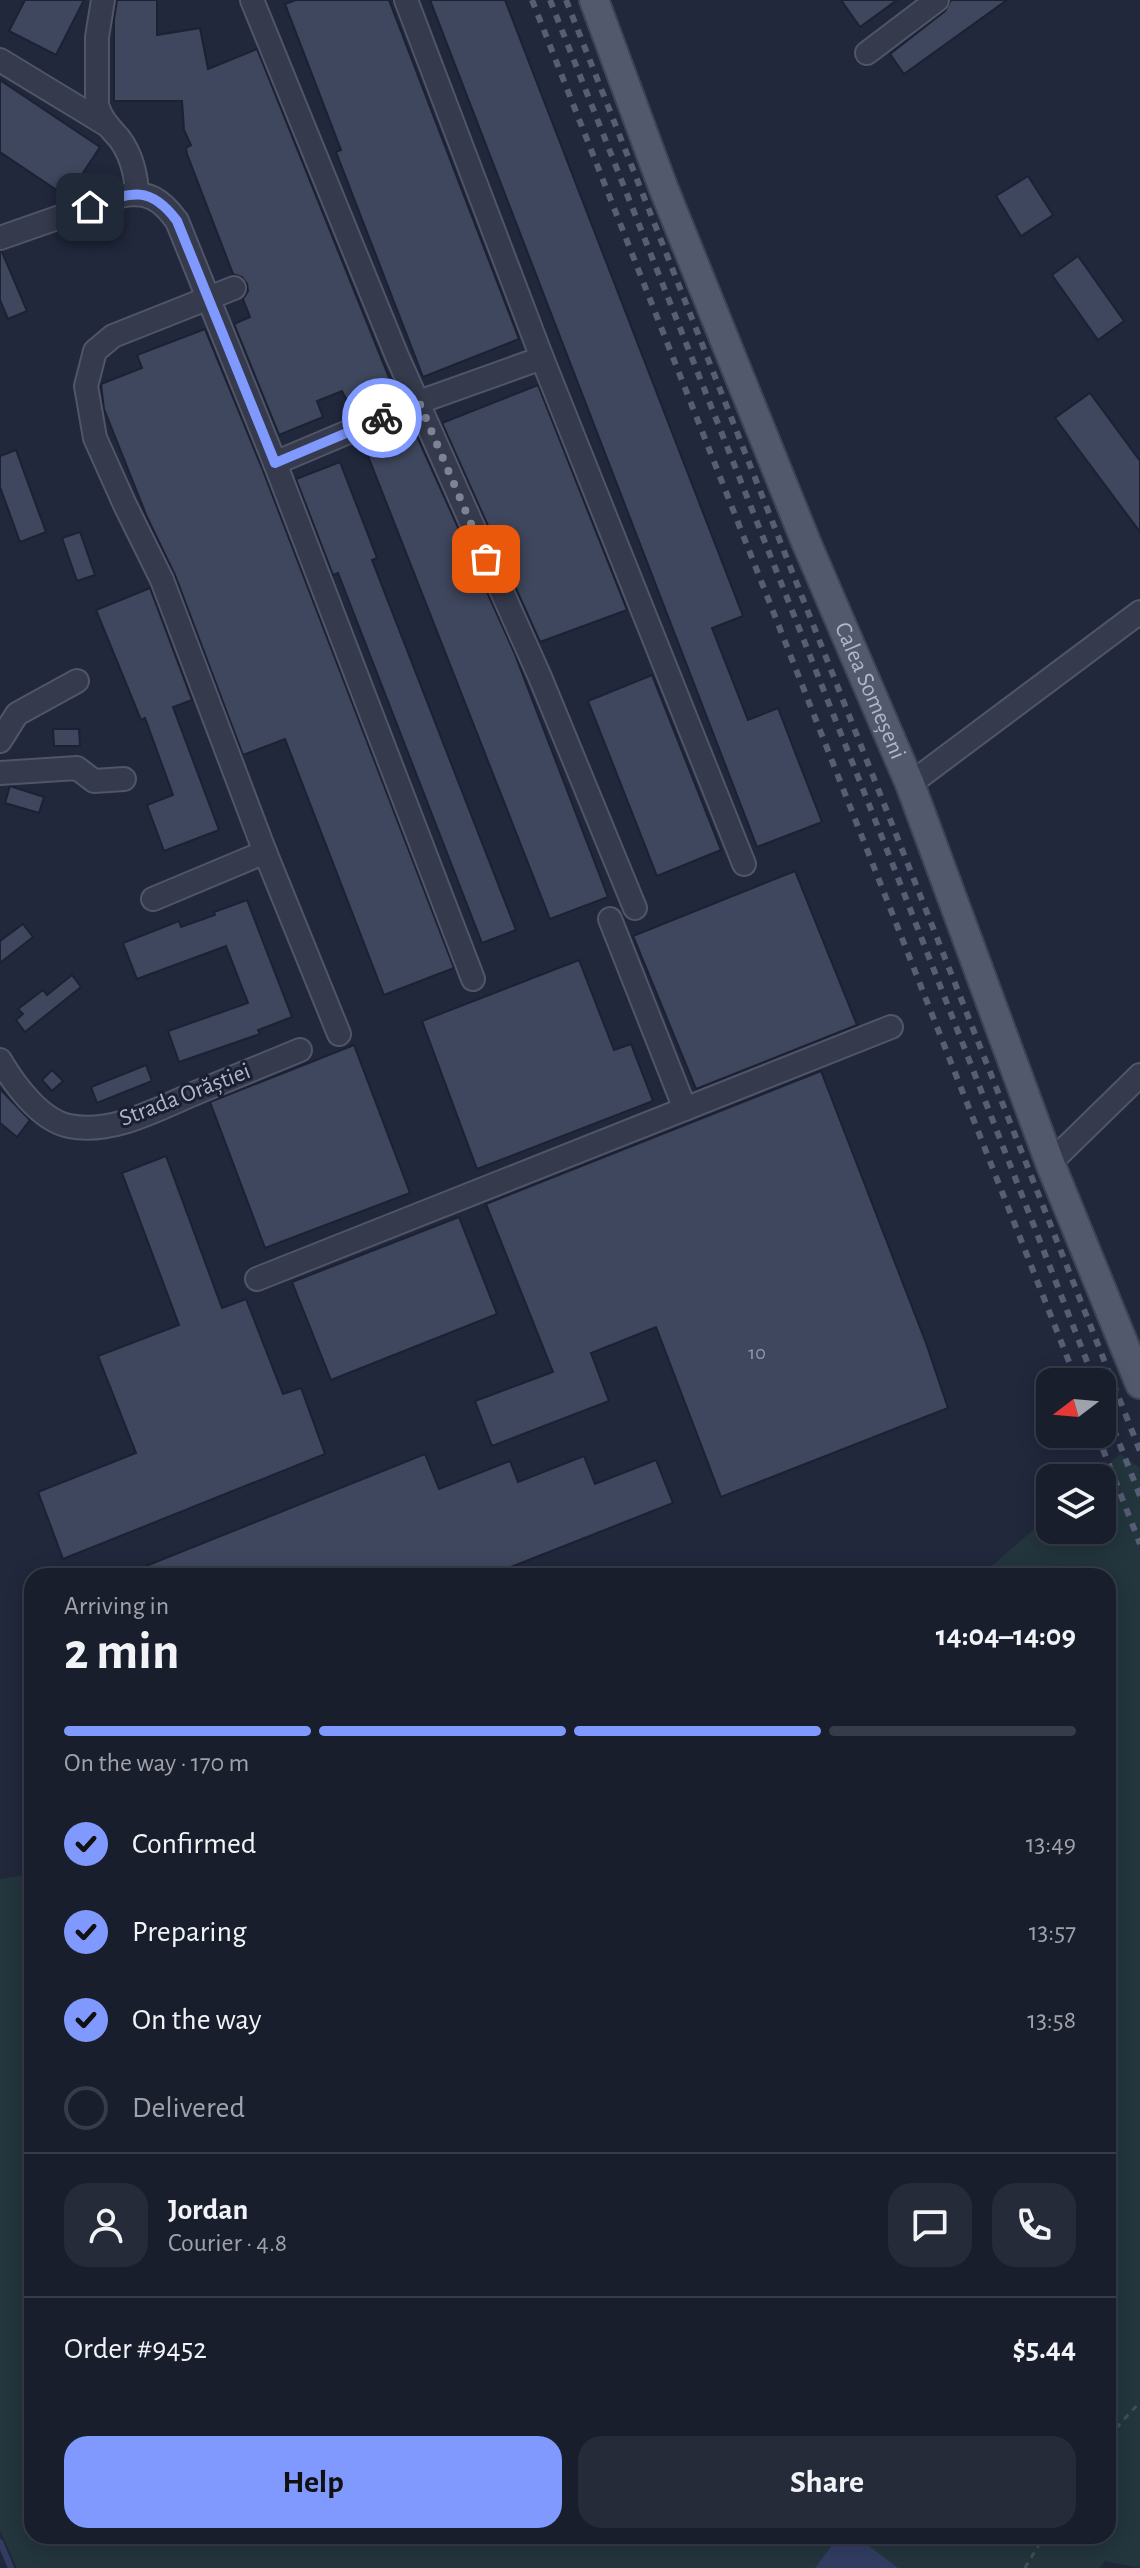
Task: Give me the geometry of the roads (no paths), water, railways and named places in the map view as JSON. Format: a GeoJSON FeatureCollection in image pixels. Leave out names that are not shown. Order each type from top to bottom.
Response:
{"type":"FeatureCollection","features":[{"type":"Feature","properties":{"kind":"main road","name":"Calea Someșeni"},"geometry":{"type":"LineString","coordinates":[[594,0],[663,187],[794,512],[910,784],[1050,1163],[1140,1384]]}},
{"type":"Feature","properties":{"kind":"street"},"geometry":{"type":"LineString","coordinates":[[103,0],[97,37],[97,105],[107,125],[128,151],[133,166],[128,195]]}},
{"type":"Feature","properties":{"kind":"street"},"geometry":{"type":"LineString","coordinates":[[252,0],[391,341],[540,677],[635,908]]}},
{"type":"Feature","properties":{"kind":"street"},"geometry":{"type":"LineString","coordinates":[[406,0],[542,358],[744,864]]}},
{"type":"Feature","properties":{"kind":"street"},"geometry":{"type":"LineString","coordinates":[[867,53],[937,0]]}},
{"type":"Feature","properties":{"kind":"street"},"geometry":{"type":"LineString","coordinates":[[0,60],[107,125]]}},
{"type":"Feature","properties":{"kind":"street"},"geometry":{"type":"LineString","coordinates":[[0,238],[128,195],[154,197],[163,202],[177,221],[275,463],[473,979]]}},
{"type":"Feature","properties":{"kind":"street"},"geometry":{"type":"LineString","coordinates":[[234,288],[113,336],[95,351],[86,386],[95,438],[162,580],[265,852],[339,1034]]}},
{"type":"Feature","properties":{"kind":"street"},"geometry":{"type":"LineString","coordinates":[[275,463],[419,402],[542,358]]}},
{"type":"Feature","properties":{"kind":"street"},"geometry":{"type":"LineString","coordinates":[[910,784],[1140,612]]}},
{"type":"Feature","properties":{"kind":"street"},"geometry":{"type":"LineString","coordinates":[[0,741],[17,714],[77,681]]}},
{"type":"Feature","properties":{"kind":"street"},"geometry":{"type":"LineString","coordinates":[[0,773],[77,768],[94,781],[124,779]]}},
{"type":"Feature","properties":{"kind":"street"},"geometry":{"type":"LineString","coordinates":[[153,899],[265,852]]}},
{"type":"Feature","properties":{"kind":"street"},"geometry":{"type":"LineString","coordinates":[[610,919],[685,1109]]}},
{"type":"Feature","properties":{"kind":"street"},"geometry":{"type":"LineString","coordinates":[[257,1279],[891,1027]]}},
{"type":"Feature","properties":{"kind":"street","name":"Strada Orăștiei"},"geometry":{"type":"LineString","coordinates":[[3,1070],[46,1114],[67,1126],[96,1128],[132,1119],[300,1050]]}},
{"type":"Feature","properties":{"kind":"street"},"geometry":{"type":"LineString","coordinates":[[1050,1163],[1140,1075]]}},
{"type":"Feature","properties":{"kind":"water"},"geometry":{"type":"Polygon","coordinates":[[[833,2544],[866,2544],[898,2568],[815,2568],[833,2544]]]}},
{"type":"Feature","properties":{"kind":"waterway"},"geometry":{"type":"LineString","coordinates":[[0,2542],[11,2568]]}},
{"type":"Feature","properties":{"kind":"railway"},"geometry":{"type":"LineString","coordinates":[[532,0],[1071,1368]]}},
{"type":"Feature","properties":{"kind":"railway"},"geometry":{"type":"LineString","coordinates":[[550,0],[1090,1368]]}},
{"type":"Feature","properties":{"kind":"railway"},"geometry":{"type":"LineString","coordinates":[[566,0],[1140,1451]]}},
{"type":"Feature","properties":{"kind":"railway"},"geometry":{"type":"LineString","coordinates":[[1116,1435],[1140,1496]]}},
{"type":"Feature","properties":{"kind":"railway"},"geometry":{"type":"LineString","coordinates":[[1102,1448],[1140,1544]]}}]}
